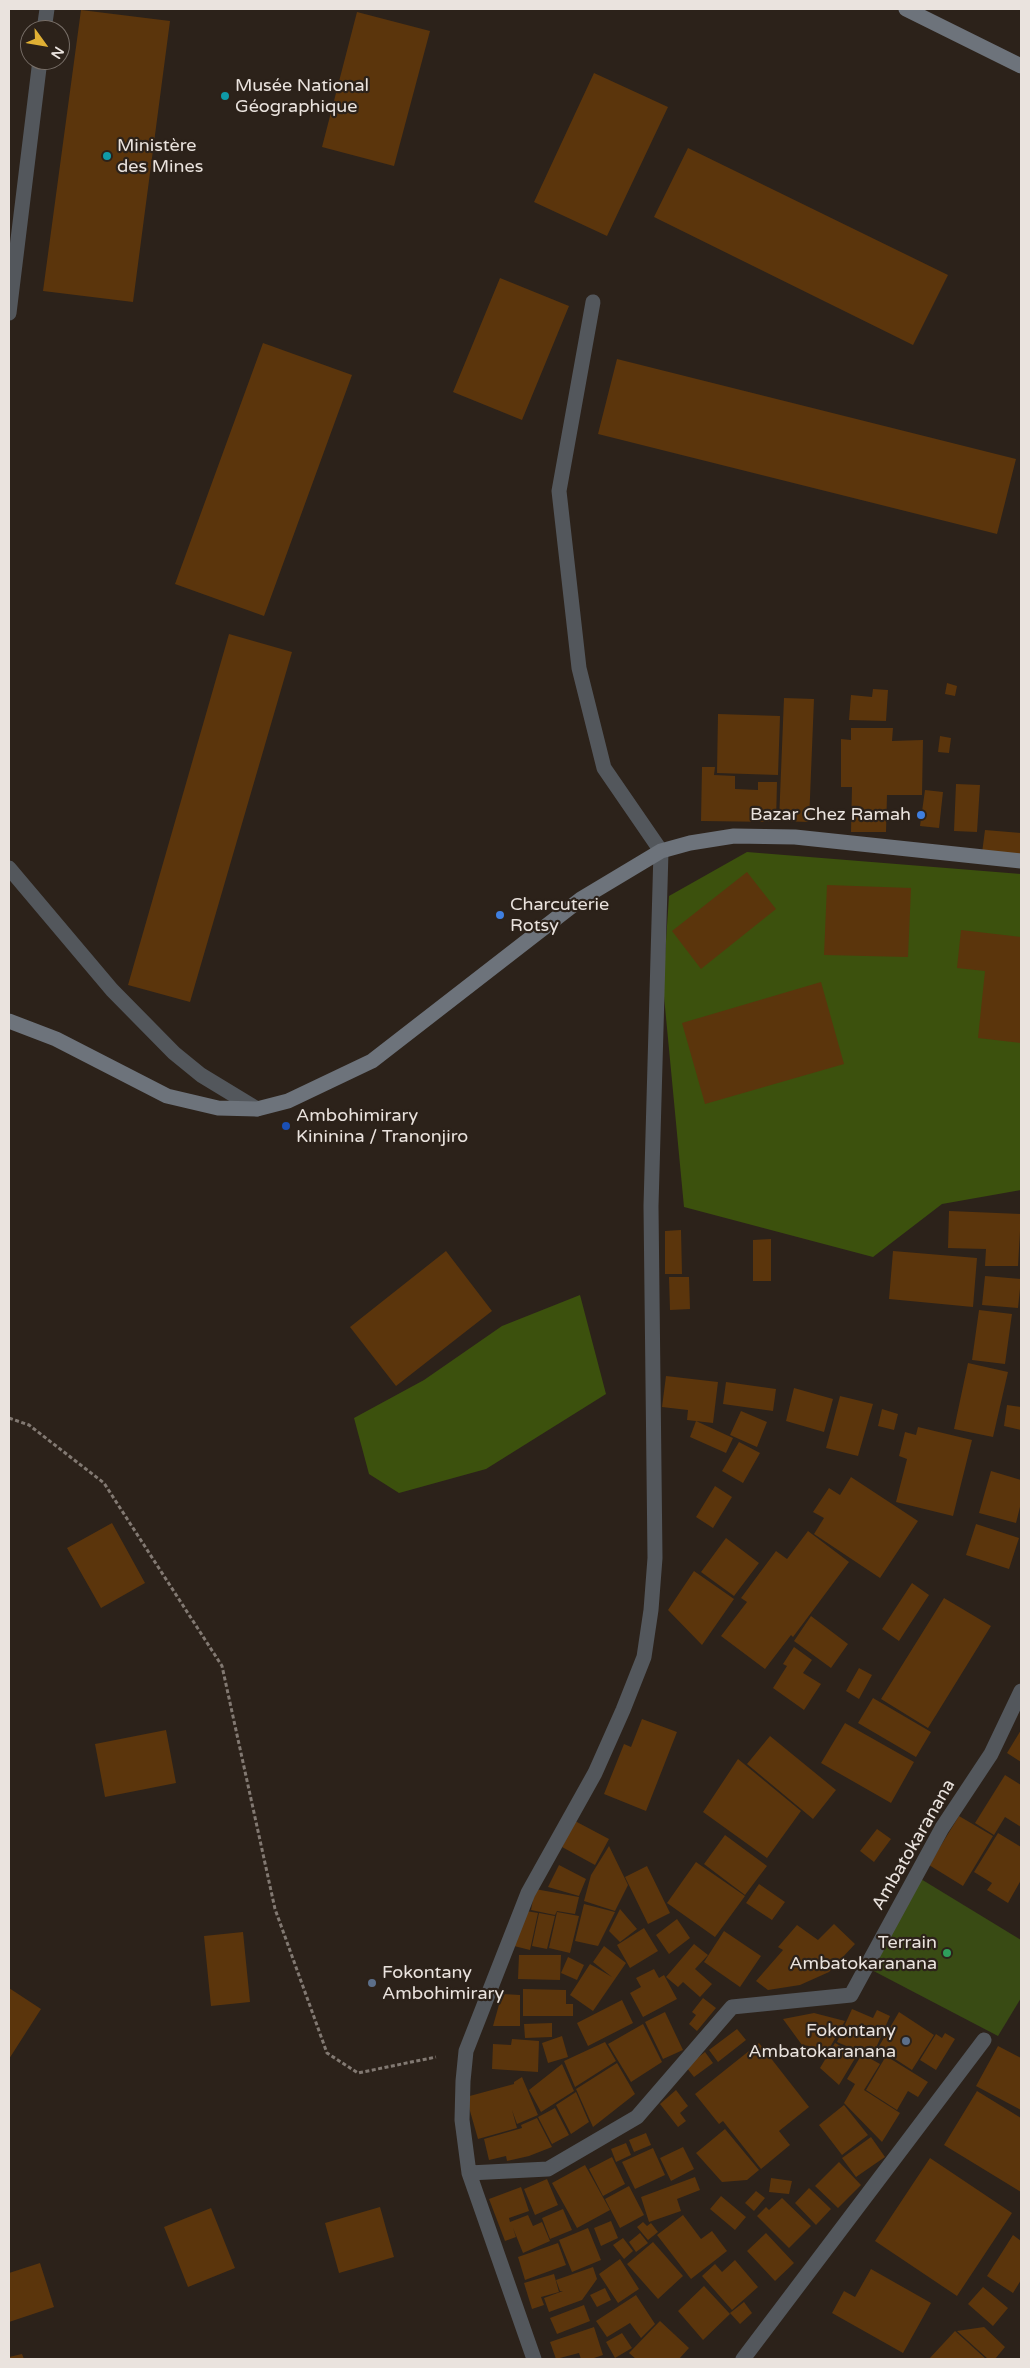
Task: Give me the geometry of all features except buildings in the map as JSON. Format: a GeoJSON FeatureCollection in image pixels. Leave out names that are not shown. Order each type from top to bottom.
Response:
{"type":"FeatureCollection","features":[{"type":"Feature","properties":{"kind":"street"},"geometry":{"type":"LineString","coordinates":[[906,9],[1021,66]]}},
{"type":"Feature","properties":{"kind":"street"},"geometry":{"type":"LineString","coordinates":[[9,313],[39,70]]}},
{"type":"Feature","properties":{"kind":"street"},"geometry":{"type":"LineString","coordinates":[[534,2359],[469,2173],[462,2120],[466,2051],[528,1893],[595,1773],[644,1657],[651,1610],[654,1558],[651,1206],[661,851],[604,768],[579,668],[559,491],[593,302]]}},
{"type":"Feature","properties":{"kind":"street"},"geometry":{"type":"LineString","coordinates":[[9,1021],[56,1039],[167,1096],[218,1108],[257,1109],[288,1101],[372,1061],[581,899],[661,851],[690,843],[734,836],[794,837],[1021,861]]}},
{"type":"Feature","properties":{"kind":"street"},"geometry":{"type":"LineString","coordinates":[[9,868],[112,990],[174,1053],[201,1075],[257,1109]]}},
{"type":"Feature","properties":{"kind":"street","name":"Ambatokaranana"},"geometry":{"type":"LineString","coordinates":[[469,2173],[548,2169],[637,2116],[732,2007],[850,1995],[942,1828],[991,1754],[1021,1691]]}},
{"type":"Feature","properties":{"kind":"street"},"geometry":{"type":"LineString","coordinates":[[743,2359],[984,2040]]}},
{"type":"Feature","properties":{"kind":"path"},"geometry":{"type":"LineString","coordinates":[[9,1418],[30,1424],[104,1483],[222,1666],[275,1909],[327,2053],[358,2072],[466,2051]]}},
{"type":"Feature","properties":{"kind":"green space"},"geometry":{"type":"Polygon","coordinates":[[[747,852],[1021,874],[1021,1190],[942,1204],[873,1257],[684,1207],[663,986],[669,896],[747,852]]]}},
{"type":"Feature","properties":{"kind":"green space"},"geometry":{"type":"Polygon","coordinates":[[[580,1295],[606,1394],[486,1469],[399,1493],[369,1474],[354,1418],[424,1380],[502,1326],[580,1295]]]}},
{"type":"Feature","properties":{"kind":"green space","name":"Terrain Ambatokaranana"},"geometry":{"type":"Polygon","coordinates":[[[916,1876],[1021,1940],[1021,1998],[998,2036],[866,1967],[916,1876]]]}},
{"type":"Feature","properties":{"kind":"place","name":"Musée National Géographique"},"geometry":{"type":"Point","coordinates":[225,96]}},
{"type":"Feature","properties":{"kind":"place","name":"Ministère des Mines"},"geometry":{"type":"Point","coordinates":[107,156]}},
{"type":"Feature","properties":{"kind":"place","name":"Bazar Chez Ramah"},"geometry":{"type":"Point","coordinates":[921,815]}},
{"type":"Feature","properties":{"kind":"place","name":"Charcuterie Rotsy"},"geometry":{"type":"Point","coordinates":[500,915]}},
{"type":"Feature","properties":{"kind":"place","name":"Ambohimirary Kininina / Tranonjiro"},"geometry":{"type":"Point","coordinates":[286,1126]}},
{"type":"Feature","properties":{"kind":"place","name":"Terrain Ambatokaranana"},"geometry":{"type":"Point","coordinates":[947,1953]}},
{"type":"Feature","properties":{"kind":"place","name":"Fokontany Ambohimirary"},"geometry":{"type":"Point","coordinates":[372,1983]}},
{"type":"Feature","properties":{"kind":"place","name":"Fokontany Ambatokaranana"},"geometry":{"type":"Point","coordinates":[906,2041]}}]}
